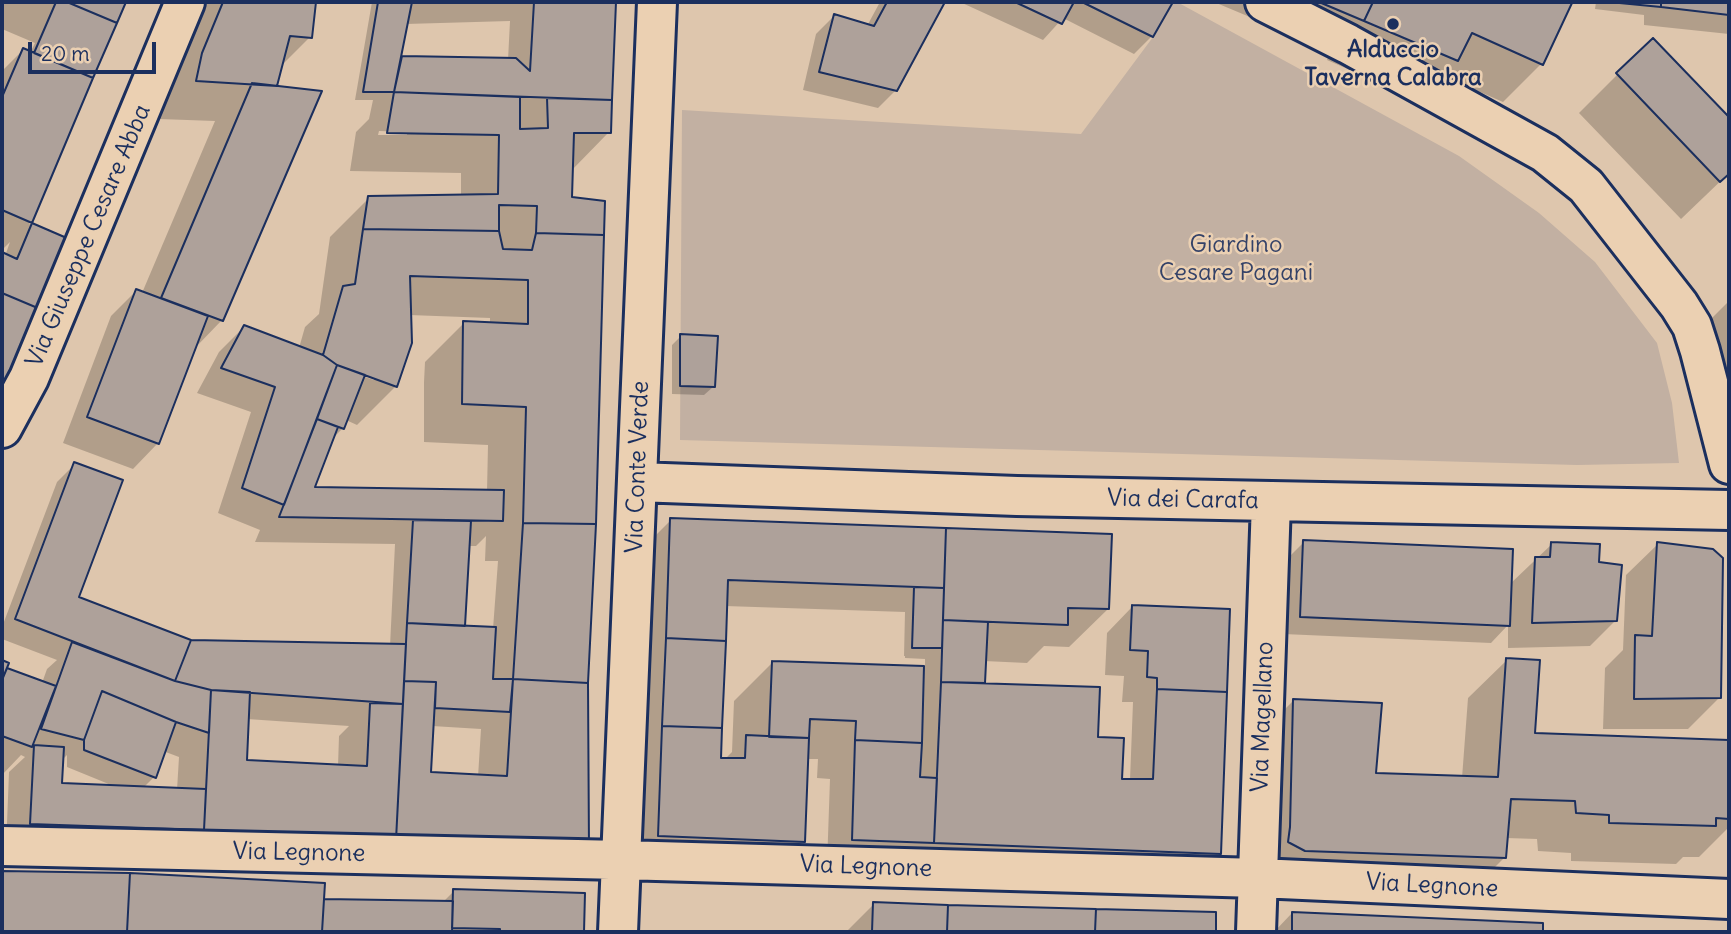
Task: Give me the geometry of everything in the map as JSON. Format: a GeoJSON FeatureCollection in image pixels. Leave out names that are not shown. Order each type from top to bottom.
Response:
{"type":"FeatureCollection","features":[{"type":"Feature","properties":{"kind":"street","name":"Via Giuseppe Cesare Abba"},"geometry":{"type":"LineString","coordinates":[[2,428],[29,378],[186,2]]}},
{"type":"Feature","properties":{"kind":"street","name":"Via Conte Verde"},"geometry":{"type":"LineString","coordinates":[[618,932],[657,2]]}},
{"type":"Feature","properties":{"kind":"street"},"geometry":{"type":"LineString","coordinates":[[1265,2],[1348,44],[1545,153],[1586,186],[1679,305],[1692,326],[1729,464]]}},
{"type":"Feature","properties":{"kind":"street","name":"Via dei Carafa"},"geometry":{"type":"LineString","coordinates":[[637,482],[1017,496],[1729,510]]}},
{"type":"Feature","properties":{"kind":"street","name":"Via Magellano"},"geometry":{"type":"LineString","coordinates":[[1256,932],[1271,502]]}},
{"type":"Feature","properties":{"kind":"street","name":"Via Legnone"},"geometry":{"type":"LineString","coordinates":[[2,846],[1258,878],[1729,899]]}},
{"type":"Feature","properties":{"kind":"green space","name":"Giardino Cesare Pagani"},"geometry":{"type":"Polygon","coordinates":[[[1173,2],[1459,156],[1539,213],[1595,262],[1657,343],[1672,403],[1679,463],[1577,465],[680,440],[682,110],[1081,134],[1153,37],[1173,2]]]}},
{"type":"Feature","properties":{"kind":"building"},"geometry":{"type":"Polygon","coordinates":[[[56,2],[67,2],[117,23],[93,78],[34,53],[56,2]]]}},
{"type":"Feature","properties":{"kind":"building"},"geometry":{"type":"Polygon","coordinates":[[[67,2],[126,2],[117,23],[67,2]]]}},
{"type":"Feature","properties":{"kind":"building"},"geometry":{"type":"Polygon","coordinates":[[[223,2],[316,2],[312,38],[290,36],[277,86],[196,81],[202,53],[223,2]]]}},
{"type":"Feature","properties":{"kind":"building"},"geometry":{"type":"Polygon","coordinates":[[[378,2],[412,2],[394,92],[363,92],[378,2]]]}},
{"type":"Feature","properties":{"kind":"building"},"geometry":{"type":"Polygon","coordinates":[[[534,2],[616,2],[612,100],[394,92],[402,56],[516,58],[530,71],[534,2]]]}},
{"type":"Feature","properties":{"kind":"building"},"geometry":{"type":"Polygon","coordinates":[[[887,2],[945,2],[897,91],[819,72],[834,14],[874,26],[887,2]]]}},
{"type":"Feature","properties":{"kind":"building"},"geometry":{"type":"Polygon","coordinates":[[[1015,2],[1074,2],[1062,24],[1015,2]]]}},
{"type":"Feature","properties":{"kind":"building"},"geometry":{"type":"Polygon","coordinates":[[[1082,2],[1173,2],[1153,37],[1082,2]]]}},
{"type":"Feature","properties":{"kind":"building"},"geometry":{"type":"Polygon","coordinates":[[[1319,2],[1373,2],[1364,21],[1319,2]]]}},
{"type":"Feature","properties":{"kind":"building"},"geometry":{"type":"Polygon","coordinates":[[[1373,2],[1572,3],[1543,65],[1472,33],[1458,61],[1364,21],[1373,2]]]}},
{"type":"Feature","properties":{"kind":"building"},"geometry":{"type":"Polygon","coordinates":[[[1609,2],[1661,2],[1661,7],[1609,2]]]}},
{"type":"Feature","properties":{"kind":"building"},"geometry":{"type":"Polygon","coordinates":[[[1661,2],[1729,2],[1729,15],[1661,7],[1661,2]]]}},
{"type":"Feature","properties":{"kind":"building"},"geometry":{"type":"Polygon","coordinates":[[[1653,38],[1729,117],[1729,174],[1720,182],[1616,73],[1653,38]]]}},
{"type":"Feature","properties":{"kind":"building"},"geometry":{"type":"Polygon","coordinates":[[[23,48],[93,78],[32,223],[2,210],[2,97],[23,48]]]}},
{"type":"Feature","properties":{"kind":"building"},"geometry":{"type":"Polygon","coordinates":[[[252,83],[322,91],[223,321],[161,298],[252,83]]]}},
{"type":"Feature","properties":{"kind":"building"},"geometry":{"type":"Polygon","coordinates":[[[394,92],[520,97],[520,129],[548,128],[547,98],[612,100],[611,133],[574,133],[572,197],[605,201],[604,235],[536,233],[537,206],[499,205],[499,231],[363,229],[368,196],[498,194],[499,135],[387,133],[394,92]]]}},
{"type":"Feature","properties":{"kind":"building"},"geometry":{"type":"Polygon","coordinates":[[[32,223],[69,239],[59,254],[40,309],[2,293],[2,252],[17,259],[32,223]]]}},
{"type":"Feature","properties":{"kind":"building"},"geometry":{"type":"Polygon","coordinates":[[[363,229],[499,231],[503,249],[532,250],[536,233],[604,235],[596,524],[523,523],[526,407],[462,404],[463,321],[528,324],[528,280],[410,276],[412,343],[397,387],[337,365],[323,355],[343,286],[355,284],[363,229]]]}},
{"type":"Feature","properties":{"kind":"building"},"geometry":{"type":"Polygon","coordinates":[[[136,289],[208,316],[159,444],[87,417],[136,289]]]}},
{"type":"Feature","properties":{"kind":"building"},"geometry":{"type":"Polygon","coordinates":[[[2,293],[40,309],[5,391],[2,390],[2,293]]]}},
{"type":"Feature","properties":{"kind":"building"},"geometry":{"type":"Polygon","coordinates":[[[244,325],[323,355],[337,365],[284,505],[242,488],[275,387],[221,368],[244,325]]]}},
{"type":"Feature","properties":{"kind":"building"},"geometry":{"type":"Polygon","coordinates":[[[680,334],[718,336],[715,387],[680,386],[680,334]]]}},
{"type":"Feature","properties":{"kind":"building"},"geometry":{"type":"Polygon","coordinates":[[[337,365],[365,375],[344,429],[317,419],[337,365]]]}},
{"type":"Feature","properties":{"kind":"building"},"geometry":{"type":"Polygon","coordinates":[[[317,419],[338,427],[315,487],[504,490],[503,521],[279,517],[317,419]]]}},
{"type":"Feature","properties":{"kind":"building"},"geometry":{"type":"Polygon","coordinates":[[[74,462],[123,480],[79,597],[191,640],[175,681],[15,619],[74,462]]]}},
{"type":"Feature","properties":{"kind":"building"},"geometry":{"type":"Polygon","coordinates":[[[670,518],[946,528],[944,588],[728,580],[726,641],[666,638],[670,518]]]}},
{"type":"Feature","properties":{"kind":"building"},"geometry":{"type":"Polygon","coordinates":[[[413,520],[471,521],[465,626],[407,623],[413,520]]]}},
{"type":"Feature","properties":{"kind":"building"},"geometry":{"type":"Polygon","coordinates":[[[523,523],[596,524],[588,683],[513,679],[523,523]]]}},
{"type":"Feature","properties":{"kind":"building"},"geometry":{"type":"Polygon","coordinates":[[[946,528],[1112,534],[1109,609],[1068,608],[1068,625],[943,620],[946,528]]]}},
{"type":"Feature","properties":{"kind":"building"},"geometry":{"type":"Polygon","coordinates":[[[1303,540],[1513,549],[1510,626],[1300,617],[1303,540]]]}},
{"type":"Feature","properties":{"kind":"building"},"geometry":{"type":"Polygon","coordinates":[[[1551,542],[1600,544],[1599,562],[1622,565],[1617,621],[1532,623],[1535,557],[1550,557],[1551,542]]]}},
{"type":"Feature","properties":{"kind":"building"},"geometry":{"type":"Polygon","coordinates":[[[1657,542],[1713,549],[1723,558],[1721,698],[1634,699],[1635,635],[1652,636],[1657,542]]]}},
{"type":"Feature","properties":{"kind":"building"},"geometry":{"type":"Polygon","coordinates":[[[914,587],[944,588],[942,648],[912,648],[914,587]]]}},
{"type":"Feature","properties":{"kind":"building"},"geometry":{"type":"Polygon","coordinates":[[[1132,605],[1230,609],[1227,692],[1157,689],[1157,678],[1147,677],[1148,651],[1130,650],[1132,605]]]}},
{"type":"Feature","properties":{"kind":"building"},"geometry":{"type":"Polygon","coordinates":[[[943,620],[988,622],[985,683],[941,682],[943,620]]]}},
{"type":"Feature","properties":{"kind":"building"},"geometry":{"type":"Polygon","coordinates":[[[407,623],[496,627],[493,679],[513,679],[510,712],[435,708],[436,682],[404,681],[407,623]]]}},
{"type":"Feature","properties":{"kind":"building"},"geometry":{"type":"Polygon","coordinates":[[[666,638],[726,641],[722,728],[662,726],[666,638]]]}},
{"type":"Feature","properties":{"kind":"building"},"geometry":{"type":"Polygon","coordinates":[[[191,640],[406,644],[403,704],[211,690],[175,681],[191,640]]]}},
{"type":"Feature","properties":{"kind":"building"},"geometry":{"type":"Polygon","coordinates":[[[72,642],[175,681],[211,690],[209,733],[102,691],[84,740],[41,729],[72,642]]]}},
{"type":"Feature","properties":{"kind":"building"},"geometry":{"type":"Polygon","coordinates":[[[1506,658],[1540,660],[1535,733],[1729,740],[1729,819],[1716,818],[1716,826],[1609,823],[1609,815],[1576,813],[1575,801],[1511,799],[1506,858],[1305,851],[1288,842],[1293,699],[1382,703],[1376,773],[1498,777],[1506,658]]]}},
{"type":"Feature","properties":{"kind":"building"},"geometry":{"type":"Polygon","coordinates":[[[2,660],[9,663],[2,680],[2,660]]]}},
{"type":"Feature","properties":{"kind":"building"},"geometry":{"type":"Polygon","coordinates":[[[772,661],[924,666],[922,743],[855,740],[856,721],[810,719],[809,738],[769,737],[772,661]]]}},
{"type":"Feature","properties":{"kind":"building"},"geometry":{"type":"Polygon","coordinates":[[[7,668],[56,686],[32,747],[2,736],[2,680],[7,668]]]}},
{"type":"Feature","properties":{"kind":"building"},"geometry":{"type":"Polygon","coordinates":[[[513,679],[588,683],[589,849],[396,840],[404,681],[436,682],[431,772],[507,776],[513,679]]]}},
{"type":"Feature","properties":{"kind":"building"},"geometry":{"type":"Polygon","coordinates":[[[941,682],[1100,687],[1098,737],[1124,738],[1122,779],[1153,779],[1157,689],[1227,692],[1221,854],[934,843],[941,682]]]}},
{"type":"Feature","properties":{"kind":"building"},"geometry":{"type":"Polygon","coordinates":[[[211,690],[250,692],[247,760],[367,766],[370,703],[403,704],[396,840],[204,830],[211,690]]]}},
{"type":"Feature","properties":{"kind":"building"},"geometry":{"type":"Polygon","coordinates":[[[102,691],[176,722],[156,778],[84,750],[84,740],[102,691]]]}},
{"type":"Feature","properties":{"kind":"building"},"geometry":{"type":"Polygon","coordinates":[[[662,726],[722,728],[721,758],[745,758],[746,735],[809,738],[805,842],[658,836],[662,726]]]}},
{"type":"Feature","properties":{"kind":"building"},"geometry":{"type":"Polygon","coordinates":[[[855,740],[922,743],[920,777],[937,778],[934,843],[852,840],[855,740]]]}},
{"type":"Feature","properties":{"kind":"building"},"geometry":{"type":"Polygon","coordinates":[[[34,745],[64,747],[62,783],[206,789],[204,830],[30,824],[34,745]]]}},
{"type":"Feature","properties":{"kind":"building"},"geometry":{"type":"Polygon","coordinates":[[[2,871],[130,873],[127,932],[2,932],[2,871]]]}},
{"type":"Feature","properties":{"kind":"building"},"geometry":{"type":"Polygon","coordinates":[[[130,873],[325,883],[322,932],[127,932],[130,873]]]}},
{"type":"Feature","properties":{"kind":"building"},"geometry":{"type":"Polygon","coordinates":[[[453,889],[585,893],[584,932],[500,932],[500,929],[452,928],[453,889]]]}},
{"type":"Feature","properties":{"kind":"building"},"geometry":{"type":"Polygon","coordinates":[[[324,899],[453,901],[452,932],[322,932],[324,899]]]}},
{"type":"Feature","properties":{"kind":"building"},"geometry":{"type":"Polygon","coordinates":[[[873,902],[948,905],[947,932],[872,932],[873,902]]]}},
{"type":"Feature","properties":{"kind":"building"},"geometry":{"type":"Polygon","coordinates":[[[948,905],[1096,909],[1095,932],[947,932],[948,905]]]}},
{"type":"Feature","properties":{"kind":"building"},"geometry":{"type":"Polygon","coordinates":[[[1096,909],[1216,912],[1216,932],[1095,932],[1096,909]]]}},
{"type":"Feature","properties":{"kind":"building"},"geometry":{"type":"Polygon","coordinates":[[[1292,912],[1543,923],[1543,932],[1292,932],[1292,912]]]}},
{"type":"Feature","properties":{"kind":"place","name":"Alduccio Taverna Calabra"},"geometry":{"type":"Point","coordinates":[1393,24]}}]}
